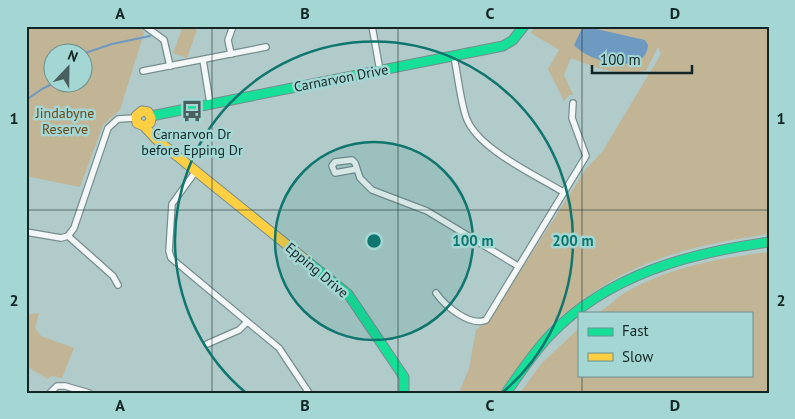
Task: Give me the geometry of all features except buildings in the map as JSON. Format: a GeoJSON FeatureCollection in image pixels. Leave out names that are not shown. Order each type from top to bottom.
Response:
{"type":"FeatureCollection","features":[{"type":"Feature","properties":{"kind":"street"},"geometry":{"type":"LineString","coordinates":[[145,26],[164,40],[170,66]]}},
{"type":"Feature","properties":{"kind":"street"},"geometry":{"type":"LineString","coordinates":[[231,54],[228,40],[233,26]]}},
{"type":"Feature","properties":{"kind":"street"},"geometry":{"type":"LineString","coordinates":[[372,26],[380,71]]}},
{"type":"Feature","properties":{"kind":"street","name":"Carnarvon Drive"},"geometry":{"type":"LineString","coordinates":[[151,116],[503,46],[513,40],[524,26]]}},
{"type":"Feature","properties":{"kind":"street"},"geometry":{"type":"LineString","coordinates":[[143,71],[266,47]]}},
{"type":"Feature","properties":{"kind":"street"},"geometry":{"type":"LineString","coordinates":[[454,57],[466,118],[475,133],[487,145],[563,192]]}},
{"type":"Feature","properties":{"kind":"street"},"geometry":{"type":"LineString","coordinates":[[203,60],[210,103]]}},
{"type":"Feature","properties":{"kind":"street"},"geometry":{"type":"LineString","coordinates":[[436,293],[472,322],[486,320],[586,156],[572,118],[573,104]]}},
{"type":"Feature","properties":{"kind":"street"},"geometry":{"type":"LineString","coordinates":[[142,111],[151,116],[150,123],[144,126],[139,125],[136,118],[138,113],[142,111]]}},
{"type":"Feature","properties":{"kind":"street"},"geometry":{"type":"LineString","coordinates":[[26,232],[61,238],[68,236],[74,228],[108,128],[118,119],[136,118]]}},
{"type":"Feature","properties":{"kind":"street","name":"Epping Drive"},"geometry":{"type":"LineString","coordinates":[[144,126],[156,139],[348,294],[404,377],[404,393]]}},
{"type":"Feature","properties":{"kind":"street"},"geometry":{"type":"LineString","coordinates":[[357,169],[364,184],[372,190],[427,211],[518,266]]}},
{"type":"Feature","properties":{"kind":"street"},"geometry":{"type":"LineString","coordinates":[[196,171],[172,204],[169,251],[171,258],[280,348],[309,393]]}},
{"type":"Feature","properties":{"kind":"street"},"geometry":{"type":"LineString","coordinates":[[68,236],[113,276],[118,285]]}},
{"type":"Feature","properties":{"kind":"street"},"geometry":{"type":"LineString","coordinates":[[578,312],[624,281],[665,262],[693,254],[769,242]]}},
{"type":"Feature","properties":{"kind":"street"},"geometry":{"type":"LineString","coordinates":[[506,393],[528,360],[551,334],[578,312]]}},
{"type":"Feature","properties":{"kind":"street"},"geometry":{"type":"LineString","coordinates":[[206,344],[239,330],[247,322]]}},
{"type":"Feature","properties":{"kind":"street"},"geometry":{"type":"LineString","coordinates":[[50,393],[57,386],[65,386],[89,393]]}},
{"type":"Feature","properties":{"kind":"green space","name":"Jindabyne Reserve"},"geometry":{"type":"Polygon","coordinates":[[[26,26],[140,26],[144,33],[120,110],[103,125],[80,187],[26,176],[26,26]]]}},
{"type":"Feature","properties":{"kind":"green space"},"geometry":{"type":"Polygon","coordinates":[[[183,26],[197,30],[187,58],[173,53],[183,26]]]}},
{"type":"Feature","properties":{"kind":"green space"},"geometry":{"type":"Polygon","coordinates":[[[535,26],[769,26],[769,234],[692,249],[668,256],[621,275],[599,288],[553,323],[499,393],[459,393],[469,368],[476,330],[489,320],[586,169],[602,152],[661,54],[658,47],[646,71],[625,73],[608,70],[571,58],[564,75],[573,95],[569,95],[564,101],[548,69],[559,50],[531,33],[535,26]]]}},
{"type":"Feature","properties":{"kind":"green space"},"geometry":{"type":"Polygon","coordinates":[[[769,252],[769,393],[520,393],[541,364],[578,329],[578,376],[752,376],[752,312],[599,312],[626,292],[643,283],[677,270],[732,257],[769,252]]]}},
{"type":"Feature","properties":{"kind":"green space"},"geometry":{"type":"Polygon","coordinates":[[[39,313],[35,328],[41,336],[74,348],[62,378],[51,376],[48,379],[26,366],[26,315],[39,313]]]}},
{"type":"Feature","properties":{"kind":"water"},"geometry":{"type":"Polygon","coordinates":[[[583,26],[645,40],[648,45],[645,55],[638,61],[627,64],[603,61],[591,57],[574,45],[583,26]]]}},
{"type":"Feature","properties":{"kind":"waterway"},"geometry":{"type":"LineString","coordinates":[[92,51],[112,44],[150,36]]}},
{"type":"Feature","properties":{"kind":"waterway"},"geometry":{"type":"LineString","coordinates":[[26,100],[42,89]]}},
{"type":"Feature","properties":{"kind":"traffic: fast"},"geometry":{"type":"LineString","coordinates":[[151,116],[503,46],[513,40],[524,26]]}},
{"type":"Feature","properties":{"kind":"traffic: fast"},"geometry":{"type":"LineString","coordinates":[[506,393],[532,356],[550,335],[573,314],[623,282],[679,260],[769,242]]}},
{"type":"Feature","properties":{"kind":"traffic: fast"},"geometry":{"type":"LineString","coordinates":[[307,261],[348,294],[404,377],[404,393]]}},
{"type":"Feature","properties":{"kind":"traffic: slow"},"geometry":{"type":"LineString","coordinates":[[144,126],[150,123],[151,118],[148,112],[142,111],[136,116],[137,123],[144,126],[156,139],[307,261]]}},
{"type":"Feature","properties":{"kind":"place","name":"Carnarvon Dr before Epping Dr"},"geometry":{"type":"Point","coordinates":[192,111]}}]}
